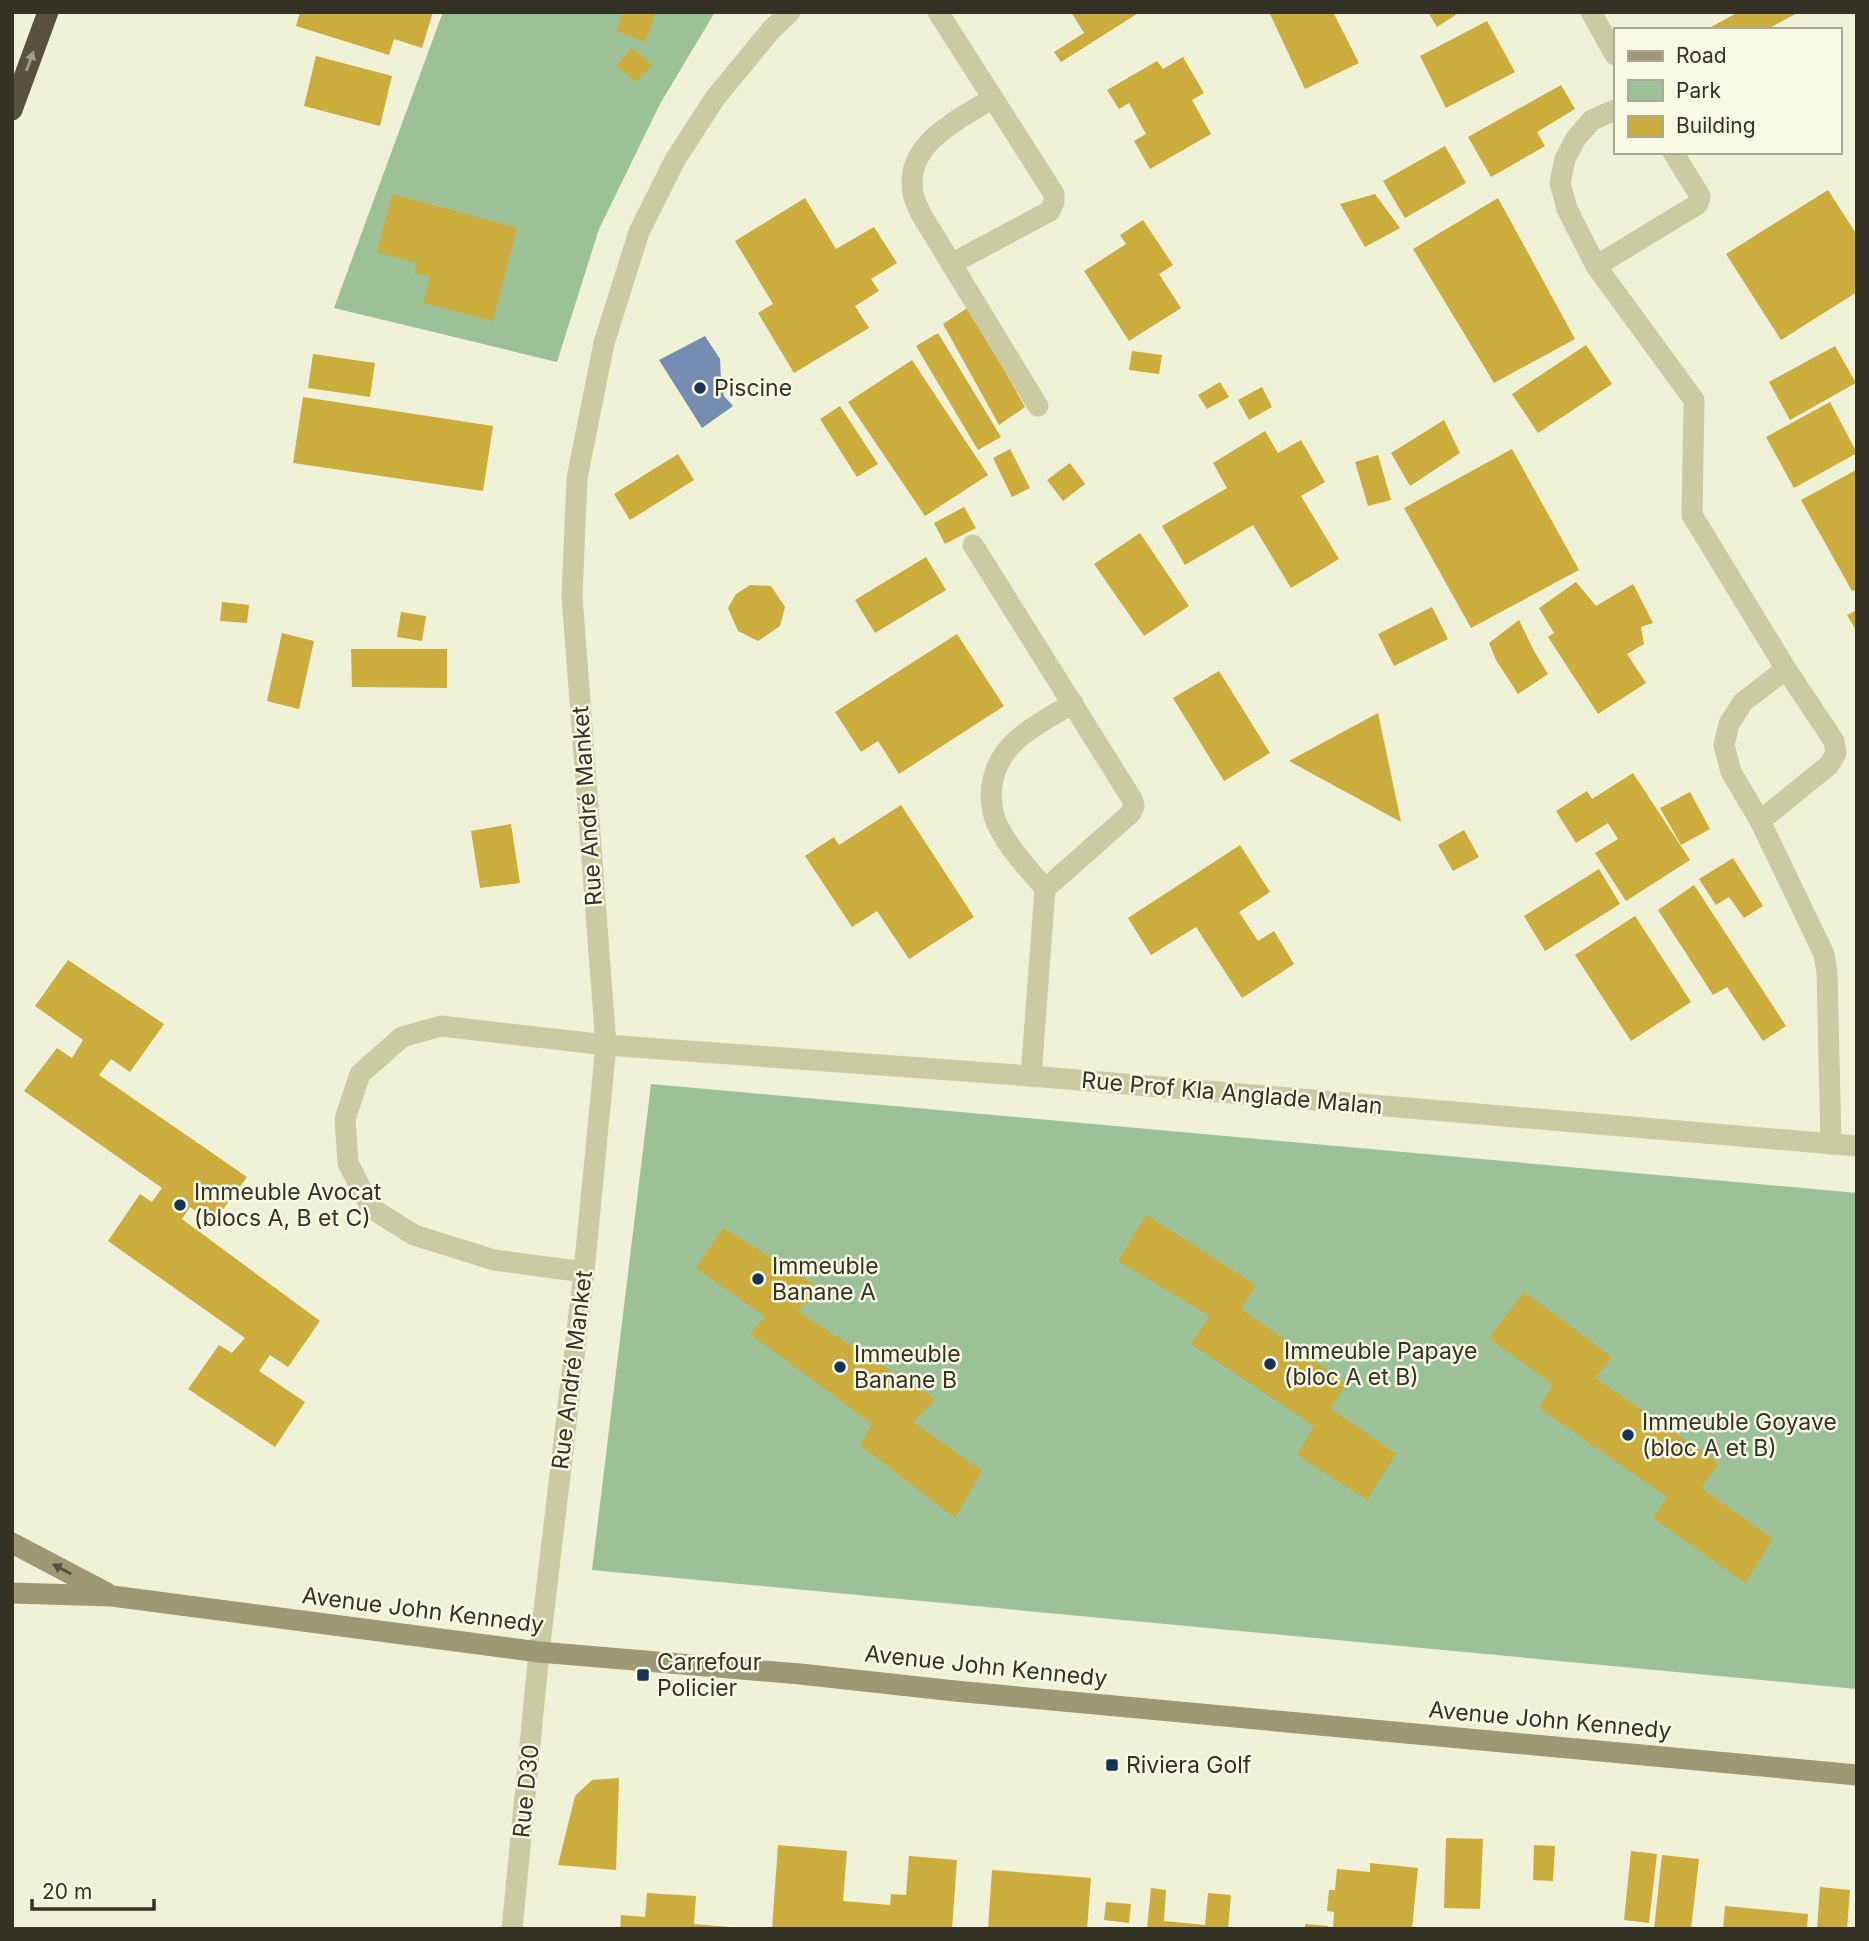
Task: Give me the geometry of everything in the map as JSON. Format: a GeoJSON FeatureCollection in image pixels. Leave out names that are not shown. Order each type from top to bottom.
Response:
{"type":"FeatureCollection","features":[{"type":"Feature","properties":{"kind":"highway"},"geometry":{"type":"LineString","coordinates":[[12,110],[48,12]]}},
{"type":"Feature","properties":{"kind":"main road","name":"Avenue John Kennedy"},"geometry":{"type":"LineString","coordinates":[[12,1543],[112,1596]]}},
{"type":"Feature","properties":{"kind":"main road","name":"Avenue John Kennedy"},"geometry":{"type":"LineString","coordinates":[[12,1593],[112,1596],[539,1652],[800,1674],[1857,1775]]}},
{"type":"Feature","properties":{"kind":"street","name":"Rue André Manket"},"geometry":{"type":"LineString","coordinates":[[539,1652],[584,1272],[606,1045],[572,596],[577,478],[604,343],[639,232],[675,160],[715,98],[772,29],[790,12]]}},
{"type":"Feature","properties":{"kind":"street"},"geometry":{"type":"LineString","coordinates":[[939,12],[1054,194],[1050,211],[951,264]]}},
{"type":"Feature","properties":{"kind":"street"},"geometry":{"type":"LineString","coordinates":[[1591,12],[1614,53]]}},
{"type":"Feature","properties":{"kind":"street"},"geometry":{"type":"LineString","coordinates":[[993,99],[941,130],[924,146],[914,168],[913,192],[921,214],[1038,406]]}},
{"type":"Feature","properties":{"kind":"street"},"geometry":{"type":"LineString","coordinates":[[1614,110],[1592,120],[1576,138],[1565,159],[1560,183],[1567,209],[1596,266],[1694,400],[1692,515],[1786,669],[1834,741],[1836,753],[1829,765],[1760,821]]}},
{"type":"Feature","properties":{"kind":"street"},"geometry":{"type":"LineString","coordinates":[[1596,266],[1698,204],[1700,196],[1674,154]]}},
{"type":"Feature","properties":{"kind":"street"},"geometry":{"type":"LineString","coordinates":[[973,545],[1134,806],[1131,813],[1045,889]]}},
{"type":"Feature","properties":{"kind":"street"},"geometry":{"type":"LineString","coordinates":[[1786,669],[1743,702],[1728,724],[1724,745],[1731,772],[1760,821],[1824,954],[1827,972],[1831,1144]]}},
{"type":"Feature","properties":{"kind":"street"},"geometry":{"type":"LineString","coordinates":[[1031,1076],[1045,889],[998,827],[990,797],[994,773],[1004,752],[1021,735],[1073,704]]}},
{"type":"Feature","properties":{"kind":"street","name":"Rue Prof Kla Anglade Malan"},"geometry":{"type":"LineString","coordinates":[[584,1272],[494,1260],[414,1235],[371,1208],[348,1163],[345,1119],[360,1074],[402,1037],[441,1026],[606,1045],[1031,1076],[1857,1146]]}},
{"type":"Feature","properties":{"kind":"street","name":"Rue D30"},"geometry":{"type":"LineString","coordinates":[[512,1929],[539,1652]]}},
{"type":"Feature","properties":{"kind":"green space"},"geometry":{"type":"Polygon","coordinates":[[[443,12],[715,12],[660,104],[599,229],[557,362],[334,308],[443,12]]]}},
{"type":"Feature","properties":{"kind":"green space"},"geometry":{"type":"Polygon","coordinates":[[[651,1084],[1857,1193],[1857,1689],[592,1570],[651,1084]]]}},
{"type":"Feature","properties":{"kind":"water","name":"Piscine"},"geometry":{"type":"Polygon","coordinates":[[[705,336],[720,359],[724,396],[733,406],[702,428],[659,360],[705,336]]]}},
{"type":"Feature","properties":{"kind":"building"},"geometry":{"type":"Polygon","coordinates":[[[300,12],[433,12],[422,48],[394,39],[389,55],[296,26],[300,12]]]}},
{"type":"Feature","properties":{"kind":"building"},"geometry":{"type":"Polygon","coordinates":[[[623,12],[656,12],[645,42],[616,31],[623,12]]]}},
{"type":"Feature","properties":{"kind":"building"},"geometry":{"type":"Polygon","coordinates":[[[1071,12],[1140,12],[1061,62],[1054,52],[1084,33],[1071,12]]]}},
{"type":"Feature","properties":{"kind":"building"},"geometry":{"type":"Polygon","coordinates":[[[1333,12],[1359,63],[1305,89],[1270,14],[1333,12]]]}},
{"type":"Feature","properties":{"kind":"building"},"geometry":{"type":"Polygon","coordinates":[[[1428,12],[1460,12],[1437,27],[1428,12]]]}},
{"type":"Feature","properties":{"kind":"building"},"geometry":{"type":"Polygon","coordinates":[[[1738,12],[1799,12],[1770,28],[1710,28],[1738,12]]]}},
{"type":"Feature","properties":{"kind":"building"},"geometry":{"type":"Polygon","coordinates":[[[1487,21],[1515,72],[1446,108],[1420,56],[1487,21]]]}},
{"type":"Feature","properties":{"kind":"building"},"geometry":{"type":"Polygon","coordinates":[[[632,48],[652,65],[636,82],[616,65],[632,48]]]}},
{"type":"Feature","properties":{"kind":"building"},"geometry":{"type":"Polygon","coordinates":[[[316,56],[392,76],[380,126],[304,106],[316,56]]]}},
{"type":"Feature","properties":{"kind":"building"},"geometry":{"type":"Polygon","coordinates":[[[1183,57],[1204,93],[1192,100],[1211,134],[1150,169],[1134,141],[1146,134],[1129,103],[1119,109],[1107,90],[1157,61],[1163,69],[1183,57]]]}},
{"type":"Feature","properties":{"kind":"building"},"geometry":{"type":"Polygon","coordinates":[[[1561,85],[1575,109],[1537,132],[1545,146],[1491,177],[1468,137],[1561,85]]]}},
{"type":"Feature","properties":{"kind":"building"},"geometry":{"type":"Polygon","coordinates":[[[1445,146],[1466,183],[1405,218],[1383,181],[1445,146]]]}},
{"type":"Feature","properties":{"kind":"building"},"geometry":{"type":"Polygon","coordinates":[[[1828,190],[1857,235],[1857,292],[1781,340],[1726,254],[1828,190]]]}},
{"type":"Feature","properties":{"kind":"building"},"geometry":{"type":"Polygon","coordinates":[[[392,194],[517,228],[493,321],[423,303],[430,277],[414,273],[417,263],[377,252],[392,194]]]}},
{"type":"Feature","properties":{"kind":"building"},"geometry":{"type":"Polygon","coordinates":[[[1375,194],[1400,228],[1365,247],[1340,204],[1375,194]]]}},
{"type":"Feature","properties":{"kind":"building"},"geometry":{"type":"Polygon","coordinates":[[[805,198],[836,249],[874,227],[897,263],[871,279],[879,291],[855,306],[869,328],[794,373],[758,313],[773,304],[735,241],[805,198]]]}},
{"type":"Feature","properties":{"kind":"building"},"geometry":{"type":"Polygon","coordinates":[[[1498,198],[1575,339],[1494,383],[1413,249],[1498,198]]]}},
{"type":"Feature","properties":{"kind":"building"},"geometry":{"type":"Polygon","coordinates":[[[1143,220],[1173,265],[1159,274],[1181,308],[1129,341],[1084,271],[1126,244],[1120,235],[1143,220]]]}},
{"type":"Feature","properties":{"kind":"building"},"geometry":{"type":"Polygon","coordinates":[[[969,307],[1025,407],[999,425],[943,324],[969,307]]]}},
{"type":"Feature","properties":{"kind":"building"},"geometry":{"type":"Polygon","coordinates":[[[938,333],[1001,437],[978,450],[916,346],[938,333]]]}},
{"type":"Feature","properties":{"kind":"building"},"geometry":{"type":"Polygon","coordinates":[[[1586,345],[1612,384],[1538,433],[1512,394],[1586,345]]]}},
{"type":"Feature","properties":{"kind":"building"},"geometry":{"type":"Polygon","coordinates":[[[1835,346],[1856,383],[1790,420],[1769,382],[1835,346]]]}},
{"type":"Feature","properties":{"kind":"building"},"geometry":{"type":"Polygon","coordinates":[[[1132,351],[1162,355],[1159,374],[1129,370],[1132,351]]]}},
{"type":"Feature","properties":{"kind":"building"},"geometry":{"type":"Polygon","coordinates":[[[313,354],[375,363],[370,397],[308,388],[313,354]]]}},
{"type":"Feature","properties":{"kind":"building"},"geometry":{"type":"Polygon","coordinates":[[[912,360],[988,475],[925,516],[848,402],[912,360]]]}},
{"type":"Feature","properties":{"kind":"building"},"geometry":{"type":"Polygon","coordinates":[[[1220,382],[1229,397],[1207,409],[1198,395],[1220,382]]]}},
{"type":"Feature","properties":{"kind":"building"},"geometry":{"type":"Polygon","coordinates":[[[1262,387],[1272,407],[1249,420],[1238,400],[1262,387]]]}},
{"type":"Feature","properties":{"kind":"building"},"geometry":{"type":"Polygon","coordinates":[[[303,397],[493,426],[483,491],[293,463],[303,397]]]}},
{"type":"Feature","properties":{"kind":"building"},"geometry":{"type":"Polygon","coordinates":[[[1830,402],[1857,453],[1794,488],[1766,437],[1830,402]]]}},
{"type":"Feature","properties":{"kind":"building"},"geometry":{"type":"Polygon","coordinates":[[[840,406],[878,464],[857,477],[820,419],[840,406]]]}},
{"type":"Feature","properties":{"kind":"building"},"geometry":{"type":"Polygon","coordinates":[[[1444,420],[1460,453],[1410,486],[1391,453],[1444,420]]]}},
{"type":"Feature","properties":{"kind":"building"},"geometry":{"type":"Polygon","coordinates":[[[1265,431],[1278,453],[1301,440],[1325,482],[1301,496],[1339,559],[1291,588],[1253,525],[1185,565],[1162,526],[1227,488],[1213,463],[1265,431]]]}},
{"type":"Feature","properties":{"kind":"building"},"geometry":{"type":"Polygon","coordinates":[[[1010,449],[1030,488],[1012,497],[993,458],[1010,449]]]}},
{"type":"Feature","properties":{"kind":"building"},"geometry":{"type":"Polygon","coordinates":[[[1512,449],[1579,570],[1471,628],[1404,508],[1512,449]]]}},
{"type":"Feature","properties":{"kind":"building"},"geometry":{"type":"Polygon","coordinates":[[[678,454],[694,480],[630,520],[614,494],[678,454]]]}},
{"type":"Feature","properties":{"kind":"building"},"geometry":{"type":"Polygon","coordinates":[[[1378,455],[1391,500],[1368,506],[1355,462],[1378,455]]]}},
{"type":"Feature","properties":{"kind":"building"},"geometry":{"type":"Polygon","coordinates":[[[1070,463],[1085,484],[1063,501],[1047,480],[1070,463]]]}},
{"type":"Feature","properties":{"kind":"building"},"geometry":{"type":"Polygon","coordinates":[[[1856,470],[1857,589],[1852,591],[1801,500],[1856,470]]]}},
{"type":"Feature","properties":{"kind":"building"},"geometry":{"type":"Polygon","coordinates":[[[964,507],[976,528],[945,544],[934,523],[964,507]]]}},
{"type":"Feature","properties":{"kind":"building"},"geometry":{"type":"Polygon","coordinates":[[[1140,533],[1189,606],[1144,636],[1094,564],[1140,533]]]}},
{"type":"Feature","properties":{"kind":"building"},"geometry":{"type":"Polygon","coordinates":[[[926,557],[946,590],[875,633],[855,600],[926,557]]]}},
{"type":"Feature","properties":{"kind":"building"},"geometry":{"type":"Polygon","coordinates":[[[1576,582],[1596,606],[1633,584],[1653,623],[1641,627],[1644,644],[1627,654],[1646,683],[1598,714],[1548,637],[1554,633],[1539,608],[1576,582]]]}},
{"type":"Feature","properties":{"kind":"building"},"geometry":{"type":"Polygon","coordinates":[[[750,585],[771,586],[785,607],[780,626],[758,641],[738,631],[728,608],[736,594],[750,585]]]}},
{"type":"Feature","properties":{"kind":"building"},"geometry":{"type":"Polygon","coordinates":[[[222,602],[249,605],[247,623],[220,621],[222,602]]]}},
{"type":"Feature","properties":{"kind":"building"},"geometry":{"type":"Polygon","coordinates":[[[1432,607],[1448,639],[1394,666],[1378,634],[1432,607]]]}},
{"type":"Feature","properties":{"kind":"building"},"geometry":{"type":"Polygon","coordinates":[[[1857,610],[1857,632],[1847,615],[1857,610]]]}},
{"type":"Feature","properties":{"kind":"building"},"geometry":{"type":"Polygon","coordinates":[[[401,612],[426,616],[422,641],[397,637],[401,612]]]}},
{"type":"Feature","properties":{"kind":"building"},"geometry":{"type":"Polygon","coordinates":[[[1519,620],[1548,674],[1518,694],[1496,660],[1489,643],[1519,620]]]}},
{"type":"Feature","properties":{"kind":"building"},"geometry":{"type":"Polygon","coordinates":[[[282,633],[314,641],[299,709],[267,701],[282,633]]]}},
{"type":"Feature","properties":{"kind":"building"},"geometry":{"type":"Polygon","coordinates":[[[957,634],[1004,706],[899,774],[878,741],[861,752],[835,712],[957,634]]]}},
{"type":"Feature","properties":{"kind":"building"},"geometry":{"type":"Polygon","coordinates":[[[351,649],[447,649],[447,688],[352,687],[351,649]]]}},
{"type":"Feature","properties":{"kind":"building"},"geometry":{"type":"Polygon","coordinates":[[[1219,671],[1270,753],[1224,781],[1173,698],[1219,671]]]}},
{"type":"Feature","properties":{"kind":"building"},"geometry":{"type":"Polygon","coordinates":[[[1378,713],[1401,822],[1289,761],[1378,713]]]}},
{"type":"Feature","properties":{"kind":"building"},"geometry":{"type":"Polygon","coordinates":[[[1633,773],[1690,860],[1626,901],[1595,853],[1618,839],[1608,823],[1576,843],[1556,811],[1587,791],[1592,799],[1633,773]]]}},
{"type":"Feature","properties":{"kind":"building"},"geometry":{"type":"Polygon","coordinates":[[[1690,792],[1710,829],[1681,845],[1660,808],[1690,792]]]}},
{"type":"Feature","properties":{"kind":"building"},"geometry":{"type":"Polygon","coordinates":[[[901,805],[974,917],[909,959],[877,911],[852,927],[805,856],[834,837],[839,845],[901,805]]]}},
{"type":"Feature","properties":{"kind":"building"},"geometry":{"type":"Polygon","coordinates":[[[511,824],[520,883],[480,888],[471,831],[511,824]]]}},
{"type":"Feature","properties":{"kind":"building"},"geometry":{"type":"Polygon","coordinates":[[[1464,830],[1479,857],[1453,871],[1438,845],[1464,830]]]}},
{"type":"Feature","properties":{"kind":"building"},"geometry":{"type":"Polygon","coordinates":[[[1240,845],[1270,892],[1239,912],[1258,941],[1274,931],[1294,964],[1242,998],[1196,927],[1151,955],[1128,918],[1240,845]]]}},
{"type":"Feature","properties":{"kind":"building"},"geometry":{"type":"Polygon","coordinates":[[[1733,858],[1763,906],[1744,918],[1729,897],[1716,905],[1699,879],[1733,858]]]}},
{"type":"Feature","properties":{"kind":"building"},"geometry":{"type":"Polygon","coordinates":[[[1599,869],[1620,904],[1545,951],[1524,916],[1599,869]]]}},
{"type":"Feature","properties":{"kind":"building"},"geometry":{"type":"Polygon","coordinates":[[[1694,885],[1786,1026],[1763,1041],[1727,987],[1713,995],[1658,910],[1694,885]]]}},
{"type":"Feature","properties":{"kind":"building"},"geometry":{"type":"Polygon","coordinates":[[[1635,916],[1691,1002],[1631,1041],[1575,955],[1635,916]]]}},
{"type":"Feature","properties":{"kind":"building","name":"Immeuble Avocat (blocs A, B et C)"},"geometry":{"type":"Polygon","coordinates":[[[68,960],[164,1024],[130,1072],[111,1059],[99,1075],[247,1177],[213,1223],[190,1207],[182,1219],[320,1321],[288,1367],[270,1355],[259,1371],[305,1402],[275,1447],[188,1389],[219,1345],[232,1353],[245,1338],[108,1241],[140,1194],[152,1202],[162,1188],[24,1091],[57,1048],[72,1058],[83,1040],[35,1006],[68,960]]]}},
{"type":"Feature","properties":{"kind":"building","name":"Immeuble Papaye (bloc A et B)"},"geometry":{"type":"Polygon","coordinates":[[[1146,1215],[1256,1285],[1241,1309],[1347,1384],[1330,1408],[1396,1454],[1367,1500],[1297,1455],[1314,1426],[1191,1344],[1210,1316],[1118,1261],[1146,1215]]]}},
{"type":"Feature","properties":{"kind":"building"},"geometry":{"type":"Polygon","coordinates":[[[723,1228],[822,1289],[797,1311],[936,1400],[913,1422],[982,1471],[955,1518],[860,1445],[872,1424],[750,1334],[765,1317],[696,1268],[723,1228]]]}},
{"type":"Feature","properties":{"kind":"building","name":"Immeuble Goyave (bloc A et B)"},"geometry":{"type":"Polygon","coordinates":[[[1524,1292],[1612,1357],[1595,1378],[1719,1463],[1701,1488],[1773,1539],[1745,1583],[1653,1518],[1667,1497],[1539,1408],[1553,1385],[1489,1338],[1524,1292]]]}},
{"type":"Feature","properties":{"kind":"building"},"geometry":{"type":"Polygon","coordinates":[[[619,1778],[616,1870],[558,1865],[575,1796],[592,1780],[619,1778]]]}},
{"type":"Feature","properties":{"kind":"building"},"geometry":{"type":"Polygon","coordinates":[[[1446,1838],[1483,1839],[1480,1909],[1444,1908],[1446,1838]]]}},
{"type":"Feature","properties":{"kind":"building"},"geometry":{"type":"Polygon","coordinates":[[[778,1845],[847,1851],[843,1901],[890,1905],[891,1894],[906,1895],[909,1856],[957,1860],[952,1929],[772,1929],[778,1845]]]}},
{"type":"Feature","properties":{"kind":"building"},"geometry":{"type":"Polygon","coordinates":[[[1534,1845],[1555,1846],[1553,1881],[1533,1880],[1534,1845]]]}},
{"type":"Feature","properties":{"kind":"building"},"geometry":{"type":"Polygon","coordinates":[[[1631,1851],[1657,1854],[1649,1923],[1624,1920],[1631,1851]]]}},
{"type":"Feature","properties":{"kind":"building"},"geometry":{"type":"Polygon","coordinates":[[[1662,1855],[1699,1859],[1691,1929],[1654,1929],[1662,1855]]]}},
{"type":"Feature","properties":{"kind":"building"},"geometry":{"type":"Polygon","coordinates":[[[1370,1863],[1418,1868],[1412,1929],[1333,1929],[1334,1912],[1327,1911],[1329,1890],[1335,1890],[1337,1869],[1370,1872],[1370,1863]]]}},
{"type":"Feature","properties":{"kind":"building"},"geometry":{"type":"Polygon","coordinates":[[[992,1870],[1091,1878],[1087,1929],[988,1929],[992,1870]]]}},
{"type":"Feature","properties":{"kind":"building"},"geometry":{"type":"Polygon","coordinates":[[[1820,1887],[1850,1890],[1847,1929],[1817,1929],[1820,1887]]]}},
{"type":"Feature","properties":{"kind":"building"},"geometry":{"type":"Polygon","coordinates":[[[1151,1888],[1166,1890],[1164,1921],[1205,1925],[1208,1893],[1231,1895],[1228,1929],[1147,1929],[1151,1888]]]}},
{"type":"Feature","properties":{"kind":"building"},"geometry":{"type":"Polygon","coordinates":[[[647,1893],[696,1896],[694,1924],[729,1929],[620,1929],[621,1915],[645,1917],[647,1893]]]}},
{"type":"Feature","properties":{"kind":"building"},"geometry":{"type":"Polygon","coordinates":[[[1106,1902],[1131,1904],[1129,1923],[1104,1920],[1106,1902]]]}},
{"type":"Feature","properties":{"kind":"building"},"geometry":{"type":"Polygon","coordinates":[[[1725,1906],[1808,1914],[1807,1929],[1723,1929],[1725,1906]]]}},
{"type":"Feature","properties":{"kind":"building"},"geometry":{"type":"Polygon","coordinates":[[[1305,1924],[1328,1926],[1328,1929],[1305,1929],[1305,1924]]]}},
{"type":"Feature","properties":{"kind":"place","name":"Piscine"},"geometry":{"type":"Point","coordinates":[700,388]}},
{"type":"Feature","properties":{"kind":"place","name":"Immeuble Avocat (blocs A, B et C)"},"geometry":{"type":"Point","coordinates":[180,1205]}},
{"type":"Feature","properties":{"kind":"place","name":"Immeuble Banane A"},"geometry":{"type":"Point","coordinates":[758,1279]}},
{"type":"Feature","properties":{"kind":"place","name":"Immeuble Papaye (bloc A et B)"},"geometry":{"type":"Point","coordinates":[1270,1364]}},
{"type":"Feature","properties":{"kind":"place","name":"Immeuble Banane B"},"geometry":{"type":"Point","coordinates":[840,1367]}},
{"type":"Feature","properties":{"kind":"place","name":"Immeuble Goyave (bloc A et B)"},"geometry":{"type":"Point","coordinates":[1628,1435]}},
{"type":"Feature","properties":{"kind":"place","name":"Carrefour Policier"},"geometry":{"type":"Point","coordinates":[643,1675]}},
{"type":"Feature","properties":{"kind":"place","name":"Riviera Golf"},"geometry":{"type":"Point","coordinates":[1112,1765]}}]}
